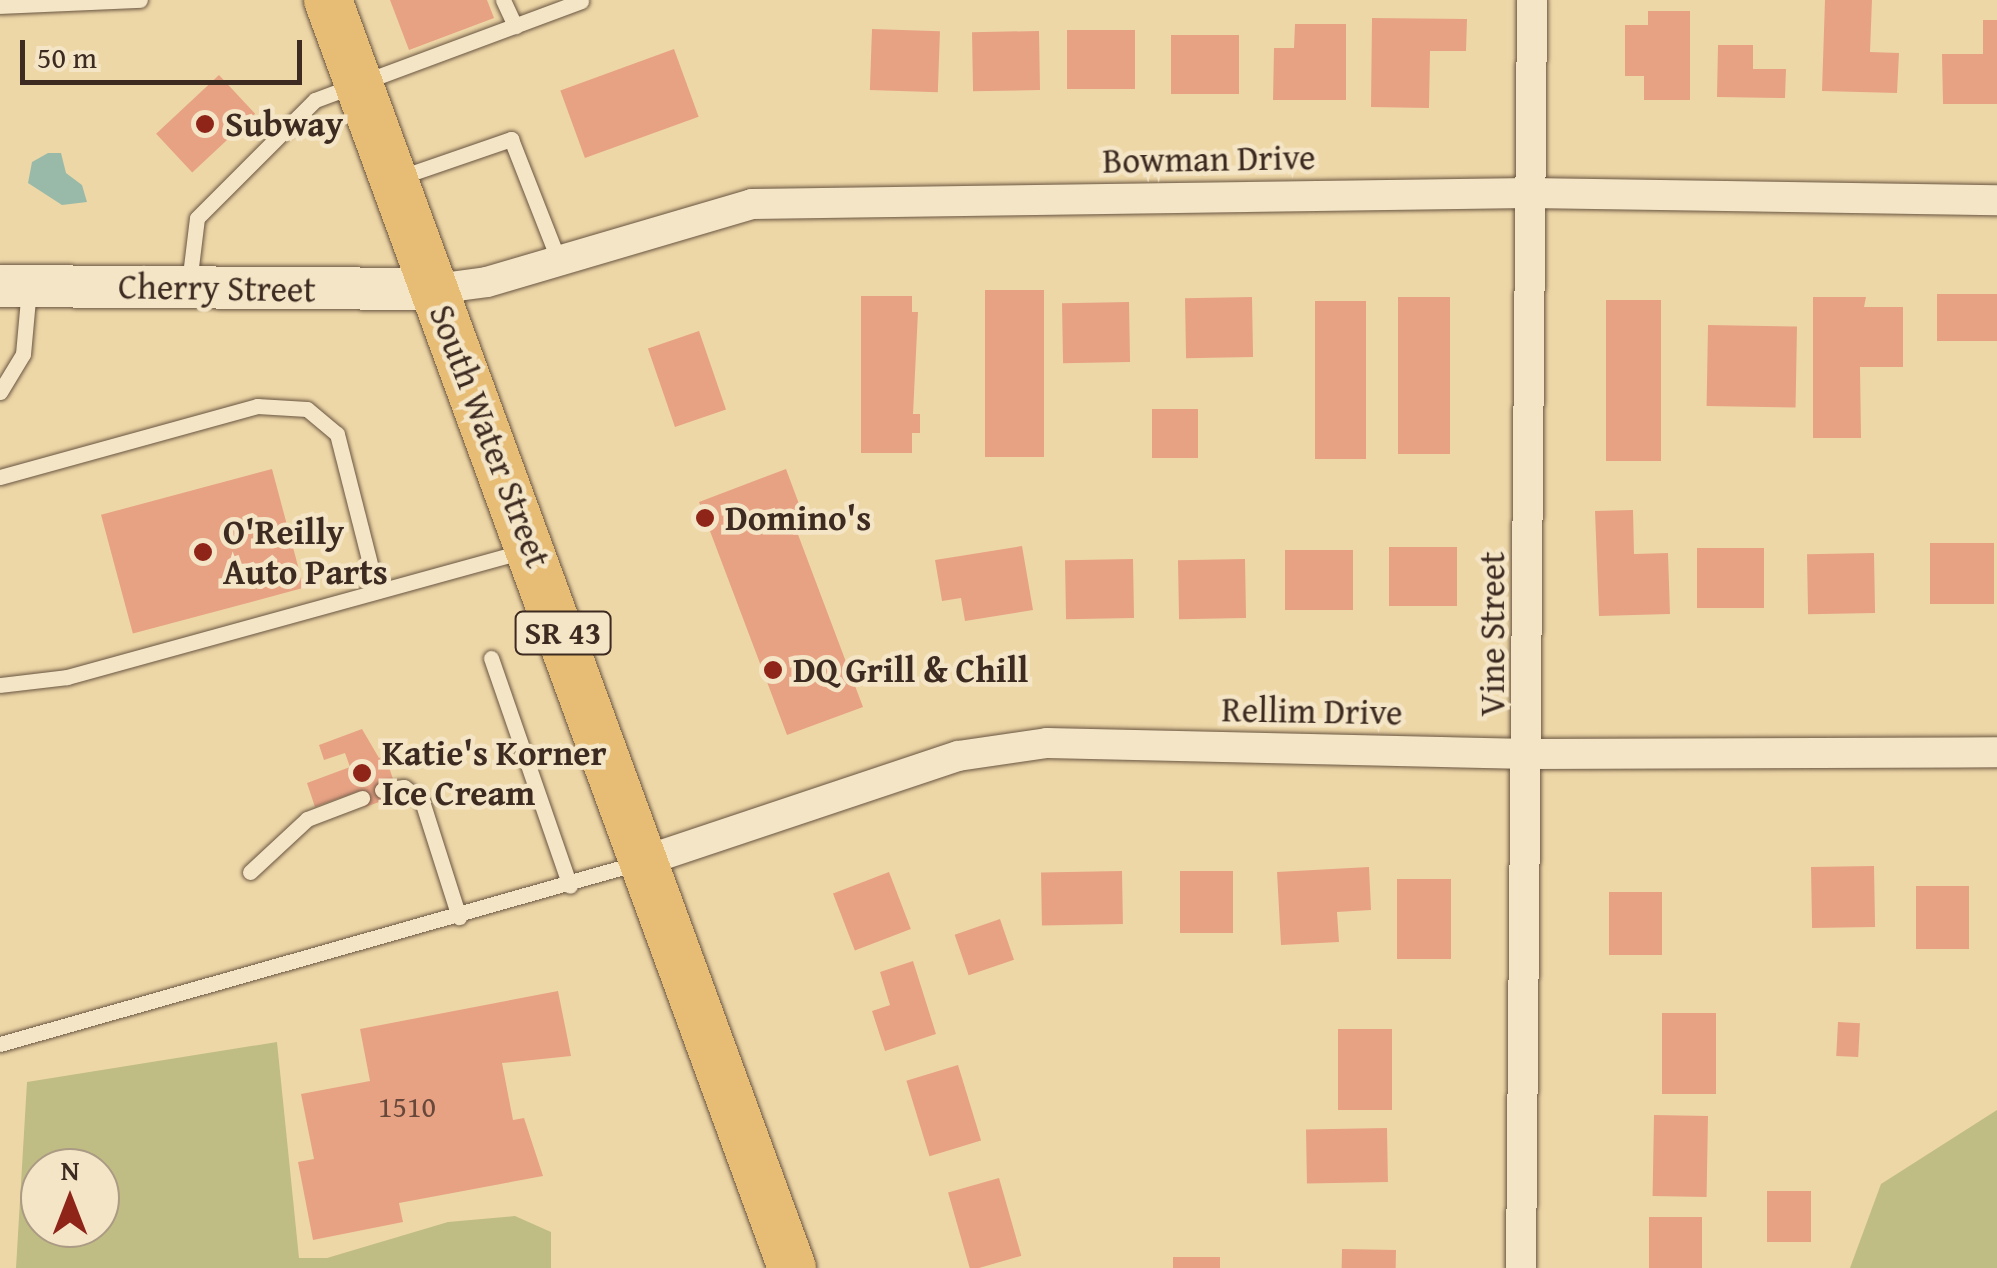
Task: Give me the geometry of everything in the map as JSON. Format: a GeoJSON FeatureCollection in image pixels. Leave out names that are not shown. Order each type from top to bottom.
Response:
{"type":"FeatureCollection","features":[{"type":"Feature","properties":{"kind":"main road","name":"South Water Street"},"geometry":{"type":"LineString","coordinates":[[328,0],[532,548],[792,1268]]}},
{"type":"Feature","properties":{"kind":"street","name":"Vine Street"},"geometry":{"type":"LineString","coordinates":[[1521,1268],[1530,754],[1528,193],[1532,0]]}},
{"type":"Feature","properties":{"kind":"street","name":"Bowman Drive"},"geometry":{"type":"LineString","coordinates":[[435,289],[488,282],[752,204],[1528,193],[1997,200]]}},
{"type":"Feature","properties":{"kind":"street","name":"Cherry Street"},"geometry":{"type":"LineString","coordinates":[[15,286],[435,289]]}},
{"type":"Feature","properties":{"kind":"street","name":"Rellim Drive"},"geometry":{"type":"LineString","coordinates":[[644,861],[990,749],[1046,743],[1530,754],[1997,752]]}},
{"type":"Feature","properties":{"kind":"lane"},"geometry":{"type":"LineString","coordinates":[[0,6],[140,0]]}},
{"type":"Feature","properties":{"kind":"lane"},"geometry":{"type":"LineString","coordinates":[[502,0],[515,26]]}},
{"type":"Feature","properties":{"kind":"lane"},"geometry":{"type":"LineString","coordinates":[[189,287],[197,218],[315,100],[452,43],[515,26],[581,1]]}},
{"type":"Feature","properties":{"kind":"lane"},"geometry":{"type":"LineString","coordinates":[[394,180],[511,139],[558,259]]}},
{"type":"Feature","properties":{"kind":"lane"},"geometry":{"type":"LineString","coordinates":[[0,392],[23,354],[15,286]]}},
{"type":"Feature","properties":{"kind":"lane"},"geometry":{"type":"LineString","coordinates":[[0,477],[258,406],[307,409],[337,434],[377,592]]}},
{"type":"Feature","properties":{"kind":"lane"},"geometry":{"type":"LineString","coordinates":[[0,686],[67,677],[532,548]]}},
{"type":"Feature","properties":{"kind":"lane"},"geometry":{"type":"LineString","coordinates":[[491,658],[570,886]]}},
{"type":"Feature","properties":{"kind":"lane"},"geometry":{"type":"LineString","coordinates":[[382,790],[404,787],[422,801],[459,918]]}},
{"type":"Feature","properties":{"kind":"lane"},"geometry":{"type":"LineString","coordinates":[[250,872],[307,818],[362,798]]}},
{"type":"Feature","properties":{"kind":"lane"},"geometry":{"type":"LineString","coordinates":[[0,1044],[459,918],[644,861]]}},
{"type":"Feature","properties":{"kind":"shaded area"},"geometry":{"type":"Polygon","coordinates":[[[48,153],[61,153],[66,173],[82,185],[87,202],[62,205],[28,183],[32,162],[48,153]]]}},
{"type":"Feature","properties":{"kind":"shaded area"},"geometry":{"type":"Polygon","coordinates":[[[277,1042],[299,1258],[327,1258],[448,1222],[515,1216],[551,1232],[551,1268],[16,1268],[20,1200],[20,1248],[120,1248],[120,1148],[23,1148],[27,1082],[277,1042]]]}},
{"type":"Feature","properties":{"kind":"shaded area"},"geometry":{"type":"Polygon","coordinates":[[[1997,1110],[1997,1268],[1850,1268],[1881,1184],[1997,1110]]]}},
{"type":"Feature","properties":{"kind":"building"},"geometry":{"type":"Polygon","coordinates":[[[390,0],[487,0],[494,18],[409,50],[390,0]]]}},
{"type":"Feature","properties":{"kind":"building"},"geometry":{"type":"Polygon","coordinates":[[[1825,0],[1872,0],[1870,52],[1899,53],[1897,93],[1822,91],[1825,0]]]}},
{"type":"Feature","properties":{"kind":"building"},"geometry":{"type":"Polygon","coordinates":[[[1648,11],[1690,11],[1690,100],[1644,100],[1644,76],[1625,76],[1625,25],[1648,25],[1648,11]]]}},
{"type":"Feature","properties":{"kind":"building"},"geometry":{"type":"Polygon","coordinates":[[[1372,18],[1467,19],[1466,51],[1430,51],[1429,108],[1371,107],[1372,18]]]}},
{"type":"Feature","properties":{"kind":"building"},"geometry":{"type":"Polygon","coordinates":[[[1983,20],[1997,20],[1997,104],[1943,104],[1942,54],[1983,54],[1983,20]]]}},
{"type":"Feature","properties":{"kind":"building"},"geometry":{"type":"Polygon","coordinates":[[[1295,24],[1346,24],[1346,100],[1273,100],[1274,48],[1294,48],[1295,24]]]}},
{"type":"Feature","properties":{"kind":"building"},"geometry":{"type":"Polygon","coordinates":[[[872,29],[940,31],[938,92],[870,90],[872,29]]]}},
{"type":"Feature","properties":{"kind":"building"},"geometry":{"type":"Polygon","coordinates":[[[1067,30],[1135,30],[1135,89],[1067,89],[1067,30]]]}},
{"type":"Feature","properties":{"kind":"building"},"geometry":{"type":"Polygon","coordinates":[[[1039,31],[1040,90],[973,91],[972,32],[1039,31]]]}},
{"type":"Feature","properties":{"kind":"building"},"geometry":{"type":"Polygon","coordinates":[[[1171,35],[1239,35],[1239,94],[1171,94],[1171,35]]]}},
{"type":"Feature","properties":{"kind":"building"},"geometry":{"type":"Polygon","coordinates":[[[1718,45],[1753,45],[1753,69],[1786,69],[1785,98],[1717,97],[1718,45]]]}},
{"type":"Feature","properties":{"kind":"building"},"geometry":{"type":"Polygon","coordinates":[[[674,49],[699,117],[585,158],[560,90],[674,49]]]}},
{"type":"Feature","properties":{"kind":"building","name":"Subway"},"geometry":{"type":"Polygon","coordinates":[[[219,75],[255,114],[192,172],[156,134],[219,75]]]}},
{"type":"Feature","properties":{"kind":"building"},"geometry":{"type":"Polygon","coordinates":[[[985,290],[1044,290],[1044,457],[985,457],[985,290]]]}},
{"type":"Feature","properties":{"kind":"building"},"geometry":{"type":"Polygon","coordinates":[[[1937,294],[1997,294],[1997,341],[1937,341],[1937,294]]]}},
{"type":"Feature","properties":{"kind":"building"},"geometry":{"type":"Polygon","coordinates":[[[861,296],[912,296],[912,312],[918,312],[913,414],[920,414],[920,433],[912,433],[912,453],[861,453],[861,296]]]}},
{"type":"Feature","properties":{"kind":"building"},"geometry":{"type":"Polygon","coordinates":[[[1252,297],[1253,357],[1186,358],[1185,298],[1252,297]]]}},
{"type":"Feature","properties":{"kind":"building"},"geometry":{"type":"Polygon","coordinates":[[[1398,297],[1450,297],[1450,454],[1398,454],[1398,297]]]}},
{"type":"Feature","properties":{"kind":"building"},"geometry":{"type":"Polygon","coordinates":[[[1813,297],[1866,297],[1864,307],[1903,307],[1903,367],[1860,367],[1861,438],[1813,438],[1813,297]]]}},
{"type":"Feature","properties":{"kind":"building"},"geometry":{"type":"Polygon","coordinates":[[[1606,300],[1661,300],[1661,461],[1606,461],[1606,300]]]}},
{"type":"Feature","properties":{"kind":"building"},"geometry":{"type":"Polygon","coordinates":[[[1315,301],[1366,301],[1366,459],[1315,459],[1315,301]]]}},
{"type":"Feature","properties":{"kind":"building"},"geometry":{"type":"Polygon","coordinates":[[[1129,302],[1130,362],[1063,363],[1062,303],[1129,302]]]}},
{"type":"Feature","properties":{"kind":"building"},"geometry":{"type":"Polygon","coordinates":[[[1708,325],[1797,327],[1796,408],[1707,406],[1708,325]]]}},
{"type":"Feature","properties":{"kind":"building"},"geometry":{"type":"Polygon","coordinates":[[[699,331],[726,409],[675,427],[648,349],[699,331]]]}},
{"type":"Feature","properties":{"kind":"building"},"geometry":{"type":"Polygon","coordinates":[[[1152,409],[1198,409],[1198,458],[1152,458],[1152,409]]]}},
{"type":"Feature","properties":{"kind":"building","name":"O'Reilly Auto Parts"},"geometry":{"type":"Polygon","coordinates":[[[272,469],[304,588],[133,634],[101,515],[272,469]]]}},
{"type":"Feature","properties":{"kind":"building"},"geometry":{"type":"Polygon","coordinates":[[[786,469],[802,512],[791,516],[863,707],[787,735],[699,502],[786,469]]]}},
{"type":"Feature","properties":{"kind":"building"},"geometry":{"type":"Polygon","coordinates":[[[1633,510],[1634,554],[1668,553],[1670,614],[1599,616],[1595,511],[1633,510]]]}},
{"type":"Feature","properties":{"kind":"building"},"geometry":{"type":"Polygon","coordinates":[[[1930,543],[1994,543],[1994,604],[1930,604],[1930,543]]]}},
{"type":"Feature","properties":{"kind":"building"},"geometry":{"type":"Polygon","coordinates":[[[1022,546],[1033,610],[965,621],[961,598],[942,601],[935,560],[1022,546]]]}},
{"type":"Feature","properties":{"kind":"building"},"geometry":{"type":"Polygon","coordinates":[[[1389,547],[1457,547],[1457,606],[1389,606],[1389,547]]]}},
{"type":"Feature","properties":{"kind":"building"},"geometry":{"type":"Polygon","coordinates":[[[1697,548],[1764,548],[1764,608],[1697,608],[1697,548]]]}},
{"type":"Feature","properties":{"kind":"building"},"geometry":{"type":"Polygon","coordinates":[[[1285,550],[1353,550],[1353,610],[1285,610],[1285,550]]]}},
{"type":"Feature","properties":{"kind":"building"},"geometry":{"type":"Polygon","coordinates":[[[1874,553],[1875,613],[1808,614],[1807,554],[1874,553]]]}},
{"type":"Feature","properties":{"kind":"building"},"geometry":{"type":"Polygon","coordinates":[[[1133,559],[1134,618],[1066,619],[1065,560],[1133,559]]]}},
{"type":"Feature","properties":{"kind":"building"},"geometry":{"type":"Polygon","coordinates":[[[1245,559],[1246,618],[1179,619],[1178,560],[1245,559]]]}},
{"type":"Feature","properties":{"kind":"building","name":"Katie's Korner Ice Cream"},"geometry":{"type":"Polygon","coordinates":[[[362,729],[379,758],[385,755],[393,779],[380,784],[385,800],[365,807],[359,791],[315,807],[307,783],[350,767],[345,753],[324,760],[319,745],[362,729]]]}},
{"type":"Feature","properties":{"kind":"building"},"geometry":{"type":"Polygon","coordinates":[[[1874,866],[1875,927],[1812,928],[1811,867],[1874,866]]]}},
{"type":"Feature","properties":{"kind":"building"},"geometry":{"type":"Polygon","coordinates":[[[1369,867],[1371,910],[1337,912],[1339,942],[1281,945],[1277,872],[1369,867]]]}},
{"type":"Feature","properties":{"kind":"building"},"geometry":{"type":"Polygon","coordinates":[[[1122,871],[1123,924],[1042,925],[1041,872],[1122,871]]]}},
{"type":"Feature","properties":{"kind":"building"},"geometry":{"type":"Polygon","coordinates":[[[1180,871],[1233,871],[1233,933],[1180,933],[1180,871]]]}},
{"type":"Feature","properties":{"kind":"building"},"geometry":{"type":"Polygon","coordinates":[[[889,872],[911,929],[855,950],[833,894],[889,872]]]}},
{"type":"Feature","properties":{"kind":"building"},"geometry":{"type":"Polygon","coordinates":[[[1397,879],[1451,879],[1451,959],[1397,959],[1397,879]]]}},
{"type":"Feature","properties":{"kind":"building"},"geometry":{"type":"Polygon","coordinates":[[[1916,886],[1969,886],[1969,949],[1916,949],[1916,886]]]}},
{"type":"Feature","properties":{"kind":"building"},"geometry":{"type":"Polygon","coordinates":[[[1609,892],[1662,892],[1662,955],[1609,955],[1609,892]]]}},
{"type":"Feature","properties":{"kind":"building"},"geometry":{"type":"Polygon","coordinates":[[[1000,919],[1014,960],[969,975],[955,935],[1000,919]]]}},
{"type":"Feature","properties":{"kind":"building"},"geometry":{"type":"Polygon","coordinates":[[[913,961],[936,1034],[885,1051],[872,1011],[890,1005],[880,972],[913,961]]]}},
{"type":"Feature","properties":{"kind":"building"},"geometry":{"type":"Polygon","coordinates":[[[558,991],[571,1056],[502,1063],[513,1120],[524,1118],[543,1176],[399,1203],[403,1222],[313,1240],[298,1162],[314,1159],[301,1094],[370,1081],[360,1029],[558,991]]]}},
{"type":"Feature","properties":{"kind":"building"},"geometry":{"type":"Polygon","coordinates":[[[1662,1013],[1716,1013],[1716,1094],[1662,1094],[1662,1013]]]}},
{"type":"Feature","properties":{"kind":"building"},"geometry":{"type":"Polygon","coordinates":[[[1838,1022],[1860,1023],[1858,1057],[1836,1056],[1838,1022]]]}},
{"type":"Feature","properties":{"kind":"building"},"geometry":{"type":"Polygon","coordinates":[[[1338,1029],[1392,1029],[1392,1110],[1338,1110],[1338,1029]]]}},
{"type":"Feature","properties":{"kind":"building"},"geometry":{"type":"Polygon","coordinates":[[[958,1065],[981,1141],[929,1156],[906,1081],[958,1065]]]}},
{"type":"Feature","properties":{"kind":"building"},"geometry":{"type":"Polygon","coordinates":[[[1654,1115],[1708,1116],[1707,1197],[1653,1196],[1654,1115]]]}},
{"type":"Feature","properties":{"kind":"building"},"geometry":{"type":"Polygon","coordinates":[[[1387,1128],[1388,1182],[1307,1183],[1306,1129],[1387,1128]]]}},
{"type":"Feature","properties":{"kind":"building"},"geometry":{"type":"Polygon","coordinates":[[[999,1178],[1021,1256],[970,1268],[948,1193],[999,1178]]]}},
{"type":"Feature","properties":{"kind":"building"},"geometry":{"type":"Polygon","coordinates":[[[1767,1191],[1811,1191],[1811,1242],[1767,1242],[1767,1191]]]}},
{"type":"Feature","properties":{"kind":"building"},"geometry":{"type":"Polygon","coordinates":[[[1649,1217],[1702,1217],[1702,1268],[1649,1268],[1649,1217]]]}},
{"type":"Feature","properties":{"kind":"building"},"geometry":{"type":"Polygon","coordinates":[[[1342,1249],[1396,1250],[1396,1268],[1342,1268],[1342,1249]]]}},
{"type":"Feature","properties":{"kind":"building"},"geometry":{"type":"Polygon","coordinates":[[[1173,1257],[1220,1257],[1220,1268],[1173,1268],[1173,1257]]]}},
{"type":"Feature","properties":{"kind":"place","name":"Subway"},"geometry":{"type":"Point","coordinates":[205,124]}},
{"type":"Feature","properties":{"kind":"place","name":"Domino's"},"geometry":{"type":"Point","coordinates":[705,518]}},
{"type":"Feature","properties":{"kind":"place","name":"O'Reilly Auto Parts"},"geometry":{"type":"Point","coordinates":[203,552]}},
{"type":"Feature","properties":{"kind":"place","name":"DQ Grill & Chill"},"geometry":{"type":"Point","coordinates":[773,670]}},
{"type":"Feature","properties":{"kind":"place","name":"Katie's Korner Ice Cream"},"geometry":{"type":"Point","coordinates":[362,773]}}]}
